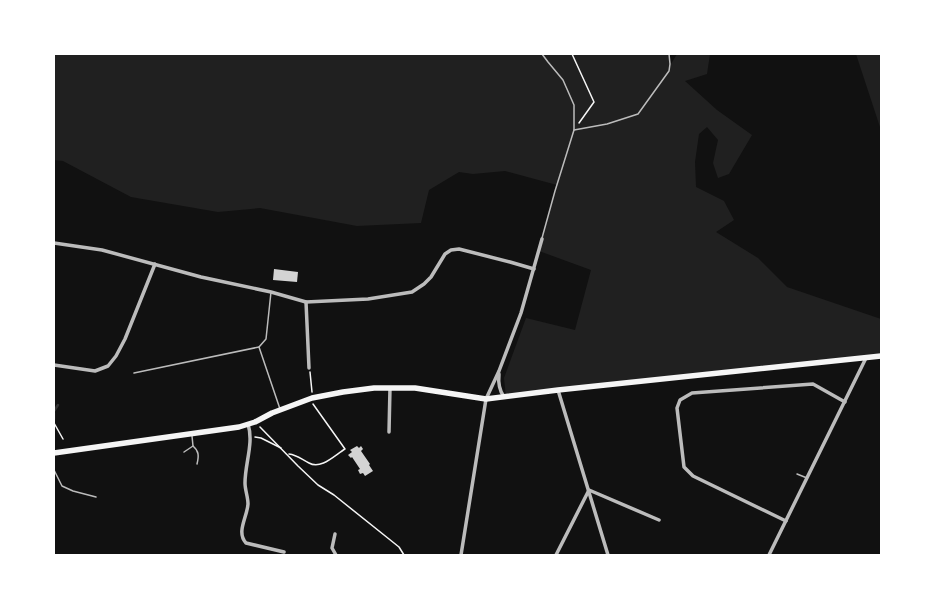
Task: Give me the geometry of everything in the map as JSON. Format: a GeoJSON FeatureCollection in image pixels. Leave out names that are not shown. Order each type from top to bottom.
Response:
{"type":"FeatureCollection","features":[{"type":"Feature","properties":{"kind":"main road"},"geometry":{"type":"LineString","coordinates":[[54,453],[239,427],[311,399],[343,392],[374,388],[415,388],[486,400],[558,390],[881,356]]}},
{"type":"Feature","properties":{"kind":"street"},"geometry":{"type":"LineString","coordinates":[[461,555],[486,400],[521,314],[542,239]]}},
{"type":"Feature","properties":{"kind":"street"},"geometry":{"type":"LineString","coordinates":[[54,243],[102,250],[201,277],[271,292],[306,302],[368,299],[412,292],[431,277],[446,254],[451,250],[459,249],[534,269]]}},
{"type":"Feature","properties":{"kind":"street"},"geometry":{"type":"LineString","coordinates":[[54,365],[95,371],[108,366],[116,356],[125,339],[155,264]]}},
{"type":"Feature","properties":{"kind":"street"},"geometry":{"type":"LineString","coordinates":[[306,302],[309,368]]}},
{"type":"Feature","properties":{"kind":"street"},"geometry":{"type":"LineString","coordinates":[[769,555],[866,358]]}},
{"type":"Feature","properties":{"kind":"street"},"geometry":{"type":"LineString","coordinates":[[499,371],[498,382],[501,393],[504,397]]}},
{"type":"Feature","properties":{"kind":"street"},"geometry":{"type":"LineString","coordinates":[[786,521],[693,476],[684,467],[677,408],[680,400],[692,393],[813,384],[845,402]]}},
{"type":"Feature","properties":{"kind":"street"},"geometry":{"type":"LineString","coordinates":[[389,432],[390,388]]}},
{"type":"Feature","properties":{"kind":"street"},"geometry":{"type":"LineString","coordinates":[[558,390],[608,555]]}},
{"type":"Feature","properties":{"kind":"street"},"geometry":{"type":"LineString","coordinates":[[248,424],[251,437],[245,483],[248,504],[241,533],[242,538],[246,543],[284,552]]}},
{"type":"Feature","properties":{"kind":"street"},"geometry":{"type":"LineString","coordinates":[[589,490],[659,520]]}},
{"type":"Feature","properties":{"kind":"street"},"geometry":{"type":"LineString","coordinates":[[556,555],[589,490]]}},
{"type":"Feature","properties":{"kind":"street"},"geometry":{"type":"LineString","coordinates":[[335,534],[332,548],[336,555]]}},
{"type":"Feature","properties":{"kind":"lane"},"geometry":{"type":"LineString","coordinates":[[542,54],[563,80],[574,105],[574,130],[542,239]]}},
{"type":"Feature","properties":{"kind":"lane"},"geometry":{"type":"LineString","coordinates":[[574,130],[606,124],[638,114],[669,71],[669,54]]}},
{"type":"Feature","properties":{"kind":"lane"},"geometry":{"type":"LineString","coordinates":[[134,373],[259,346],[266,339],[271,292]]}},
{"type":"Feature","properties":{"kind":"lane"},"geometry":{"type":"LineString","coordinates":[[259,346],[281,410]]}},
{"type":"Feature","properties":{"kind":"lane"},"geometry":{"type":"LineString","coordinates":[[192,434],[193,446],[198,450],[199,456],[197,464]]}},
{"type":"Feature","properties":{"kind":"lane"},"geometry":{"type":"LineString","coordinates":[[184,452],[193,446]]}},
{"type":"Feature","properties":{"kind":"lane"},"geometry":{"type":"LineString","coordinates":[[54,470],[62,486],[73,491],[96,497]]}},
{"type":"Feature","properties":{"kind":"lane"},"geometry":{"type":"LineString","coordinates":[[797,474],[807,478]]}},
{"type":"Feature","properties":{"kind":"path"},"geometry":{"type":"LineString","coordinates":[[572,54],[594,102],[574,130]]}},
{"type":"Feature","properties":{"kind":"path"},"geometry":{"type":"LineString","coordinates":[[251,437],[261,438],[271,442],[288,454],[296,455],[311,464],[317,465],[322,464],[344,449],[311,399],[309,368]]}},
{"type":"Feature","properties":{"kind":"path"},"geometry":{"type":"LineString","coordinates":[[255,422],[318,485],[334,495],[399,547],[404,555]]}},
{"type":"Feature","properties":{"kind":"path"},"geometry":{"type":"LineString","coordinates":[[54,423],[63,439]]}},
{"type":"Feature","properties":{"kind":"shaded area"},"geometry":{"type":"Polygon","coordinates":[[[54,54],[668,54],[671,64],[677,54],[710,54],[707,74],[685,81],[717,110],[752,135],[729,174],[718,178],[713,163],[718,140],[707,127],[699,134],[695,162],[696,187],[724,201],[734,220],[716,232],[758,258],[787,287],[881,319],[881,356],[506,397],[504,378],[526,318],[575,330],[591,270],[539,251],[557,185],[505,171],[473,174],[459,172],[429,190],[421,223],[357,226],[260,208],[218,212],[131,197],[63,161],[54,160],[54,54]]]}},
{"type":"Feature","properties":{"kind":"shaded area"},"geometry":{"type":"Polygon","coordinates":[[[856,54],[881,54],[881,130],[856,54]]]}},
{"type":"Feature","properties":{"kind":"building"},"geometry":{"type":"Polygon","coordinates":[[[274,269],[298,272],[297,282],[273,280],[274,269]]]}},
{"type":"Feature","properties":{"kind":"building"},"geometry":{"type":"Polygon","coordinates":[[[357,446],[359,448],[361,446],[363,449],[361,451],[373,471],[365,476],[363,473],[360,474],[358,470],[360,469],[352,457],[351,458],[348,455],[352,452],[350,450],[357,446]]]}},
{"type":"Feature","properties":{"kind":"waterway"},"geometry":{"type":"LineString","coordinates":[[54,411],[58,405]]}},
{"type":"Feature","properties":{"kind":"waterway"},"geometry":{"type":"LineString","coordinates":[[54,413],[54,419]]}}]}
